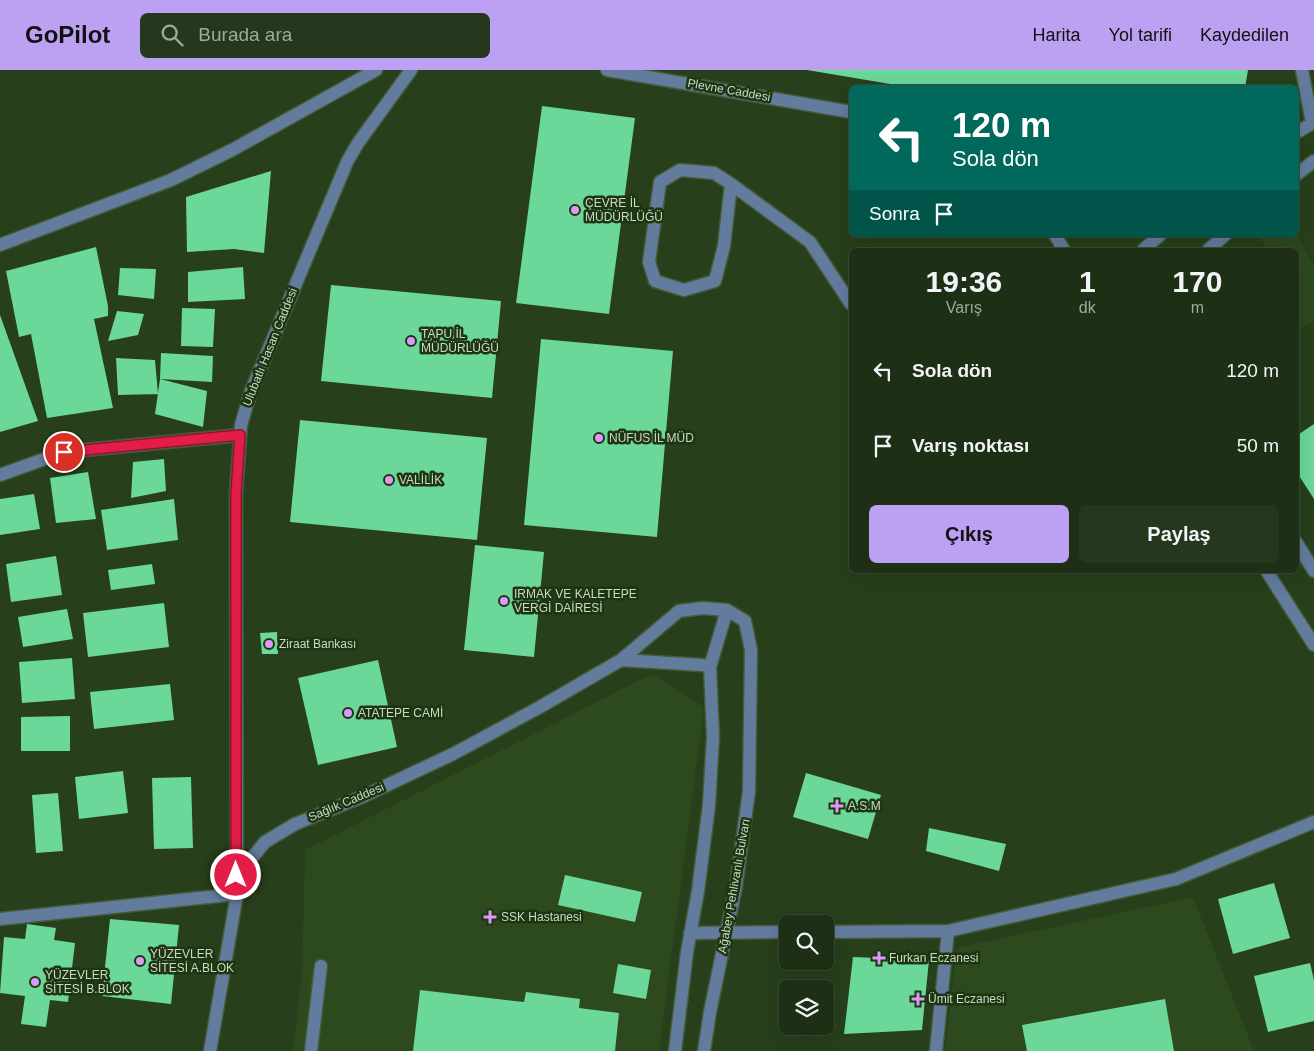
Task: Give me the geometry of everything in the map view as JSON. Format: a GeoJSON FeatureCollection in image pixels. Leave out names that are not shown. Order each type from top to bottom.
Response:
{"type":"FeatureCollection","features":[{"type":"Feature","properties":{"kind":"street"},"geometry":{"type":"LineString","coordinates":[[0,245],[171,180],[232,150],[376,70]]}},
{"type":"Feature","properties":{"kind":"street","name":"Ulubatlı Hasan Caddesi"},"geometry":{"type":"LineString","coordinates":[[236,894],[236,493],[240,435],[244,410],[347,162],[358,143],[411,70]]}},
{"type":"Feature","properties":{"kind":"street","name":"Plevne Caddesi"},"geometry":{"type":"LineString","coordinates":[[607,70],[648,73],[849,112]]}},
{"type":"Feature","properties":{"kind":"street"},"geometry":{"type":"LineString","coordinates":[[1299,131],[1313,122],[1302,70]]}},
{"type":"Feature","properties":{"kind":"street"},"geometry":{"type":"LineString","coordinates":[[1299,172],[1314,161]]}},
{"type":"Feature","properties":{"kind":"street"},"geometry":{"type":"LineString","coordinates":[[731,184],[724,246],[715,281],[684,290],[655,281],[649,262],[660,182],[680,170],[714,173],[731,184],[810,242],[849,301]]}},
{"type":"Feature","properties":{"kind":"street"},"geometry":{"type":"LineString","coordinates":[[1056,237],[1063,248]]}},
{"type":"Feature","properties":{"kind":"street"},"geometry":{"type":"LineString","coordinates":[[1145,248],[1158,237]]}},
{"type":"Feature","properties":{"kind":"street"},"geometry":{"type":"LineString","coordinates":[[1210,248],[1223,237]]}},
{"type":"Feature","properties":{"kind":"street"},"geometry":{"type":"LineString","coordinates":[[0,475],[64,452],[240,435]]}},
{"type":"Feature","properties":{"kind":"street"},"geometry":{"type":"LineString","coordinates":[[1299,547],[1314,571]]}},
{"type":"Feature","properties":{"kind":"street"},"geometry":{"type":"LineString","coordinates":[[1268,573],[1314,644]]}},
{"type":"Feature","properties":{"kind":"street","name":"Sağlık Caddesi"},"geometry":{"type":"LineString","coordinates":[[210,1051],[236,894],[247,864],[265,842],[295,824],[364,796],[453,754],[540,707],[621,660],[679,611],[703,608],[727,610]]}},
{"type":"Feature","properties":{"kind":"street"},"geometry":{"type":"LineString","coordinates":[[675,1051],[690,933],[703,863],[709,805],[713,737],[710,667],[727,610]]}},
{"type":"Feature","properties":{"kind":"street","name":"Ağabey Pehlivanlı Bulvarı"},"geometry":{"type":"LineString","coordinates":[[704,1051],[741,860],[749,791],[751,650],[745,621],[727,610]]}},
{"type":"Feature","properties":{"kind":"street"},"geometry":{"type":"LineString","coordinates":[[621,660],[710,667]]}},
{"type":"Feature","properties":{"kind":"street"},"geometry":{"type":"LineString","coordinates":[[834,932],[948,931],[1176,879],[1314,822]]}},
{"type":"Feature","properties":{"kind":"street"},"geometry":{"type":"LineString","coordinates":[[0,919],[236,894]]}},
{"type":"Feature","properties":{"kind":"street"},"geometry":{"type":"LineString","coordinates":[[936,1051],[948,931]]}},
{"type":"Feature","properties":{"kind":"street"},"geometry":{"type":"LineString","coordinates":[[690,933],[779,932]]}},
{"type":"Feature","properties":{"kind":"street"},"geometry":{"type":"LineString","coordinates":[[311,1051],[321,966]]}},
{"type":"Feature","properties":{"kind":"shaded area"},"geometry":{"type":"Polygon","coordinates":[[[1260,237],[1298,237],[1314,265],[1314,321],[1299,329],[1299,248],[1266,248],[1260,237]]]}},
{"type":"Feature","properties":{"kind":"shaded area","name":"SSK Hastanesi"},"geometry":{"type":"Polygon","coordinates":[[[652,674],[704,707],[659,1051],[293,1051],[302,973],[305,850],[652,674]]]}},
{"type":"Feature","properties":{"kind":"shaded area"},"geometry":{"type":"Polygon","coordinates":[[[1193,897],[1254,1051],[945,1051],[957,948],[1193,897]]]}},
{"type":"Feature","properties":{"kind":"building"},"geometry":{"type":"Polygon","coordinates":[[[807,70],[1248,70],[1246,85],[896,85],[807,70]]]}},
{"type":"Feature","properties":{"kind":"building","name":"ÇEVRE İL MÜDÜRLÜĞÜ"},"geometry":{"type":"Polygon","coordinates":[[[542,106],[635,118],[609,314],[516,303],[542,106]]]}},
{"type":"Feature","properties":{"kind":"building"},"geometry":{"type":"Polygon","coordinates":[[[271,171],[264,253],[234,249],[187,252],[186,197],[271,171]]]}},
{"type":"Feature","properties":{"kind":"building"},"geometry":{"type":"Polygon","coordinates":[[[96,247],[108,306],[108,316],[94,319],[113,408],[47,418],[31,334],[19,337],[6,271],[96,247]]]}},
{"type":"Feature","properties":{"kind":"building"},"geometry":{"type":"Polygon","coordinates":[[[243,267],[245,299],[188,302],[188,272],[243,267]]]}},
{"type":"Feature","properties":{"kind":"building"},"geometry":{"type":"Polygon","coordinates":[[[120,268],[156,269],[154,299],[118,295],[120,268]]]}},
{"type":"Feature","properties":{"kind":"building","name":"TAPU İL MÜDÜRLÜĞÜ"},"geometry":{"type":"Polygon","coordinates":[[[331,285],[501,301],[492,398],[321,381],[331,285]]]}},
{"type":"Feature","properties":{"kind":"building"},"geometry":{"type":"Polygon","coordinates":[[[182,308],[215,309],[213,347],[181,346],[182,308]]]}},
{"type":"Feature","properties":{"kind":"building"},"geometry":{"type":"Polygon","coordinates":[[[117,311],[144,314],[138,335],[108,341],[117,311]]]}},
{"type":"Feature","properties":{"kind":"building"},"geometry":{"type":"Polygon","coordinates":[[[0,315],[38,421],[0,432],[0,315]]]}},
{"type":"Feature","properties":{"kind":"building","name":"NÜFUS İL MÜD"},"geometry":{"type":"Polygon","coordinates":[[[541,339],[673,351],[657,537],[524,525],[541,339]]]}},
{"type":"Feature","properties":{"kind":"building"},"geometry":{"type":"Polygon","coordinates":[[[161,353],[213,356],[212,382],[160,379],[161,353]]]}},
{"type":"Feature","properties":{"kind":"building"},"geometry":{"type":"Polygon","coordinates":[[[116,358],[155,360],[158,394],[118,395],[116,358]]]}},
{"type":"Feature","properties":{"kind":"building"},"geometry":{"type":"Polygon","coordinates":[[[160,379],[207,391],[203,427],[155,414],[160,379]]]}},
{"type":"Feature","properties":{"kind":"building","name":"VALİLİK"},"geometry":{"type":"Polygon","coordinates":[[[300,420],[487,438],[477,540],[290,522],[300,420]]]}},
{"type":"Feature","properties":{"kind":"building"},"geometry":{"type":"Polygon","coordinates":[[[1314,424],[1314,499],[1299,476],[1299,434],[1314,424]]]}},
{"type":"Feature","properties":{"kind":"building"},"geometry":{"type":"Polygon","coordinates":[[[164,459],[166,491],[131,498],[133,462],[164,459]]]}},
{"type":"Feature","properties":{"kind":"building"},"geometry":{"type":"Polygon","coordinates":[[[88,472],[96,519],[56,523],[50,478],[88,472]]]}},
{"type":"Feature","properties":{"kind":"building"},"geometry":{"type":"Polygon","coordinates":[[[34,494],[40,529],[0,535],[0,499],[34,494]]]}},
{"type":"Feature","properties":{"kind":"building"},"geometry":{"type":"Polygon","coordinates":[[[174,499],[178,540],[107,550],[101,510],[174,499]]]}},
{"type":"Feature","properties":{"kind":"building","name":"IRMAK VE KALETEPE VERGİ DAİRESİ"},"geometry":{"type":"Polygon","coordinates":[[[475,545],[544,552],[534,657],[464,650],[475,545]]]}},
{"type":"Feature","properties":{"kind":"building"},"geometry":{"type":"Polygon","coordinates":[[[56,556],[62,595],[11,602],[6,564],[56,556]]]}},
{"type":"Feature","properties":{"kind":"building"},"geometry":{"type":"Polygon","coordinates":[[[152,564],[155,584],[111,590],[108,570],[152,564]]]}},
{"type":"Feature","properties":{"kind":"building"},"geometry":{"type":"Polygon","coordinates":[[[164,603],[169,647],[88,657],[83,613],[164,603]]]}},
{"type":"Feature","properties":{"kind":"building"},"geometry":{"type":"Polygon","coordinates":[[[67,609],[73,639],[23,647],[18,617],[67,609]]]}},
{"type":"Feature","properties":{"kind":"building","name":"Ziraat Bankası"},"geometry":{"type":"Polygon","coordinates":[[[277,632],[278,654],[262,654],[260,633],[277,632]]]}},
{"type":"Feature","properties":{"kind":"building"},"geometry":{"type":"Polygon","coordinates":[[[72,658],[75,699],[22,703],[19,662],[72,658]]]}},
{"type":"Feature","properties":{"kind":"building","name":"ATATEPE CAMİ"},"geometry":{"type":"Polygon","coordinates":[[[378,660],[397,747],[318,765],[298,678],[378,660]]]}},
{"type":"Feature","properties":{"kind":"building"},"geometry":{"type":"Polygon","coordinates":[[[170,684],[174,720],[94,729],[90,692],[170,684]]]}},
{"type":"Feature","properties":{"kind":"building"},"geometry":{"type":"Polygon","coordinates":[[[70,716],[70,751],[21,751],[21,717],[70,716]]]}},
{"type":"Feature","properties":{"kind":"building"},"geometry":{"type":"Polygon","coordinates":[[[123,771],[128,813],[79,819],[75,777],[123,771]]]}},
{"type":"Feature","properties":{"kind":"building","name":"A.S.M"},"geometry":{"type":"Polygon","coordinates":[[[806,773],[881,795],[868,839],[793,817],[806,773]]]}},
{"type":"Feature","properties":{"kind":"building"},"geometry":{"type":"Polygon","coordinates":[[[191,777],[193,848],[154,849],[152,778],[191,777]]]}},
{"type":"Feature","properties":{"kind":"building"},"geometry":{"type":"Polygon","coordinates":[[[58,793],[63,851],[36,853],[32,795],[58,793]]]}},
{"type":"Feature","properties":{"kind":"building"},"geometry":{"type":"Polygon","coordinates":[[[929,828],[1006,844],[999,871],[926,851],[929,828]]]}},
{"type":"Feature","properties":{"kind":"building"},"geometry":{"type":"Polygon","coordinates":[[[565,875],[642,892],[635,922],[558,905],[565,875]]]}},
{"type":"Feature","properties":{"kind":"building"},"geometry":{"type":"Polygon","coordinates":[[[1274,883],[1290,938],[1233,954],[1218,899],[1274,883]]]}},
{"type":"Feature","properties":{"kind":"building","name":"YÜZEVLER SİTESİ A.BLOK"},"geometry":{"type":"Polygon","coordinates":[[[110,919],[179,925],[171,1004],[102,996],[110,919]]]}},
{"type":"Feature","properties":{"kind":"building","name":"YÜZEVLER SİTESİ B.BLOK"},"geometry":{"type":"Polygon","coordinates":[[[27,924],[56,928],[54,940],[75,943],[68,1002],[50,1000],[46,1027],[21,1024],[25,996],[0,993],[4,937],[25,939],[27,924]]]}},
{"type":"Feature","properties":{"kind":"building"},"geometry":{"type":"Polygon","coordinates":[[[853,957],[929,960],[922,1030],[844,1034],[853,957]]]}},
{"type":"Feature","properties":{"kind":"building"},"geometry":{"type":"Polygon","coordinates":[[[1310,963],[1314,980],[1314,1021],[1268,1032],[1254,976],[1310,963]]]}},
{"type":"Feature","properties":{"kind":"building"},"geometry":{"type":"Polygon","coordinates":[[[618,964],[651,970],[646,999],[613,993],[618,964]]]}},
{"type":"Feature","properties":{"kind":"building"},"geometry":{"type":"Polygon","coordinates":[[[420,990],[524,1002],[526,992],[580,999],[579,1008],[619,1013],[615,1051],[413,1051],[420,990]]]}},
{"type":"Feature","properties":{"kind":"building"},"geometry":{"type":"Polygon","coordinates":[[[1165,999],[1174,1051],[1027,1051],[1022,1025],[1165,999]]]}},
{"type":"Feature","properties":{"kind":"place","name":"ÇEVRE İL MÜDÜRLÜĞÜ"},"geometry":{"type":"Point","coordinates":[575,210]}},
{"type":"Feature","properties":{"kind":"place","name":"TAPU İL MÜDÜRLÜĞÜ"},"geometry":{"type":"Point","coordinates":[411,341]}},
{"type":"Feature","properties":{"kind":"place","name":"NÜFUS İL MÜD"},"geometry":{"type":"Point","coordinates":[599,438]}},
{"type":"Feature","properties":{"kind":"place","name":"VALİLİK"},"geometry":{"type":"Point","coordinates":[389,480]}},
{"type":"Feature","properties":{"kind":"place","name":"IRMAK VE KALETEPE VERGİ DAİRESİ"},"geometry":{"type":"Point","coordinates":[504,601]}},
{"type":"Feature","properties":{"kind":"place","name":"Ziraat Bankası"},"geometry":{"type":"Point","coordinates":[269,644]}},
{"type":"Feature","properties":{"kind":"place","name":"ATATEPE CAMİ"},"geometry":{"type":"Point","coordinates":[348,713]}},
{"type":"Feature","properties":{"kind":"place","name":"A.S.M"},"geometry":{"type":"Point","coordinates":[837,806]}},
{"type":"Feature","properties":{"kind":"place","name":"SSK Hastanesi"},"geometry":{"type":"Point","coordinates":[490,917]}},
{"type":"Feature","properties":{"kind":"place","name":"Furkan Eczanesi"},"geometry":{"type":"Point","coordinates":[879,958]}},
{"type":"Feature","properties":{"kind":"place","name":"YÜZEVLER SİTESİ A.BLOK"},"geometry":{"type":"Point","coordinates":[140,961]}},
{"type":"Feature","properties":{"kind":"place","name":"YÜZEVLER SİTESİ B.BLOK"},"geometry":{"type":"Point","coordinates":[35,982]}},
{"type":"Feature","properties":{"kind":"place","name":"Ümit Eczanesi"},"geometry":{"type":"Point","coordinates":[918,999]}},
{"type":"Feature","properties":{"kind":"route"},"geometry":{"type":"LineString","coordinates":[[64,452],[240,435],[236,493],[236,875]]}}]}
